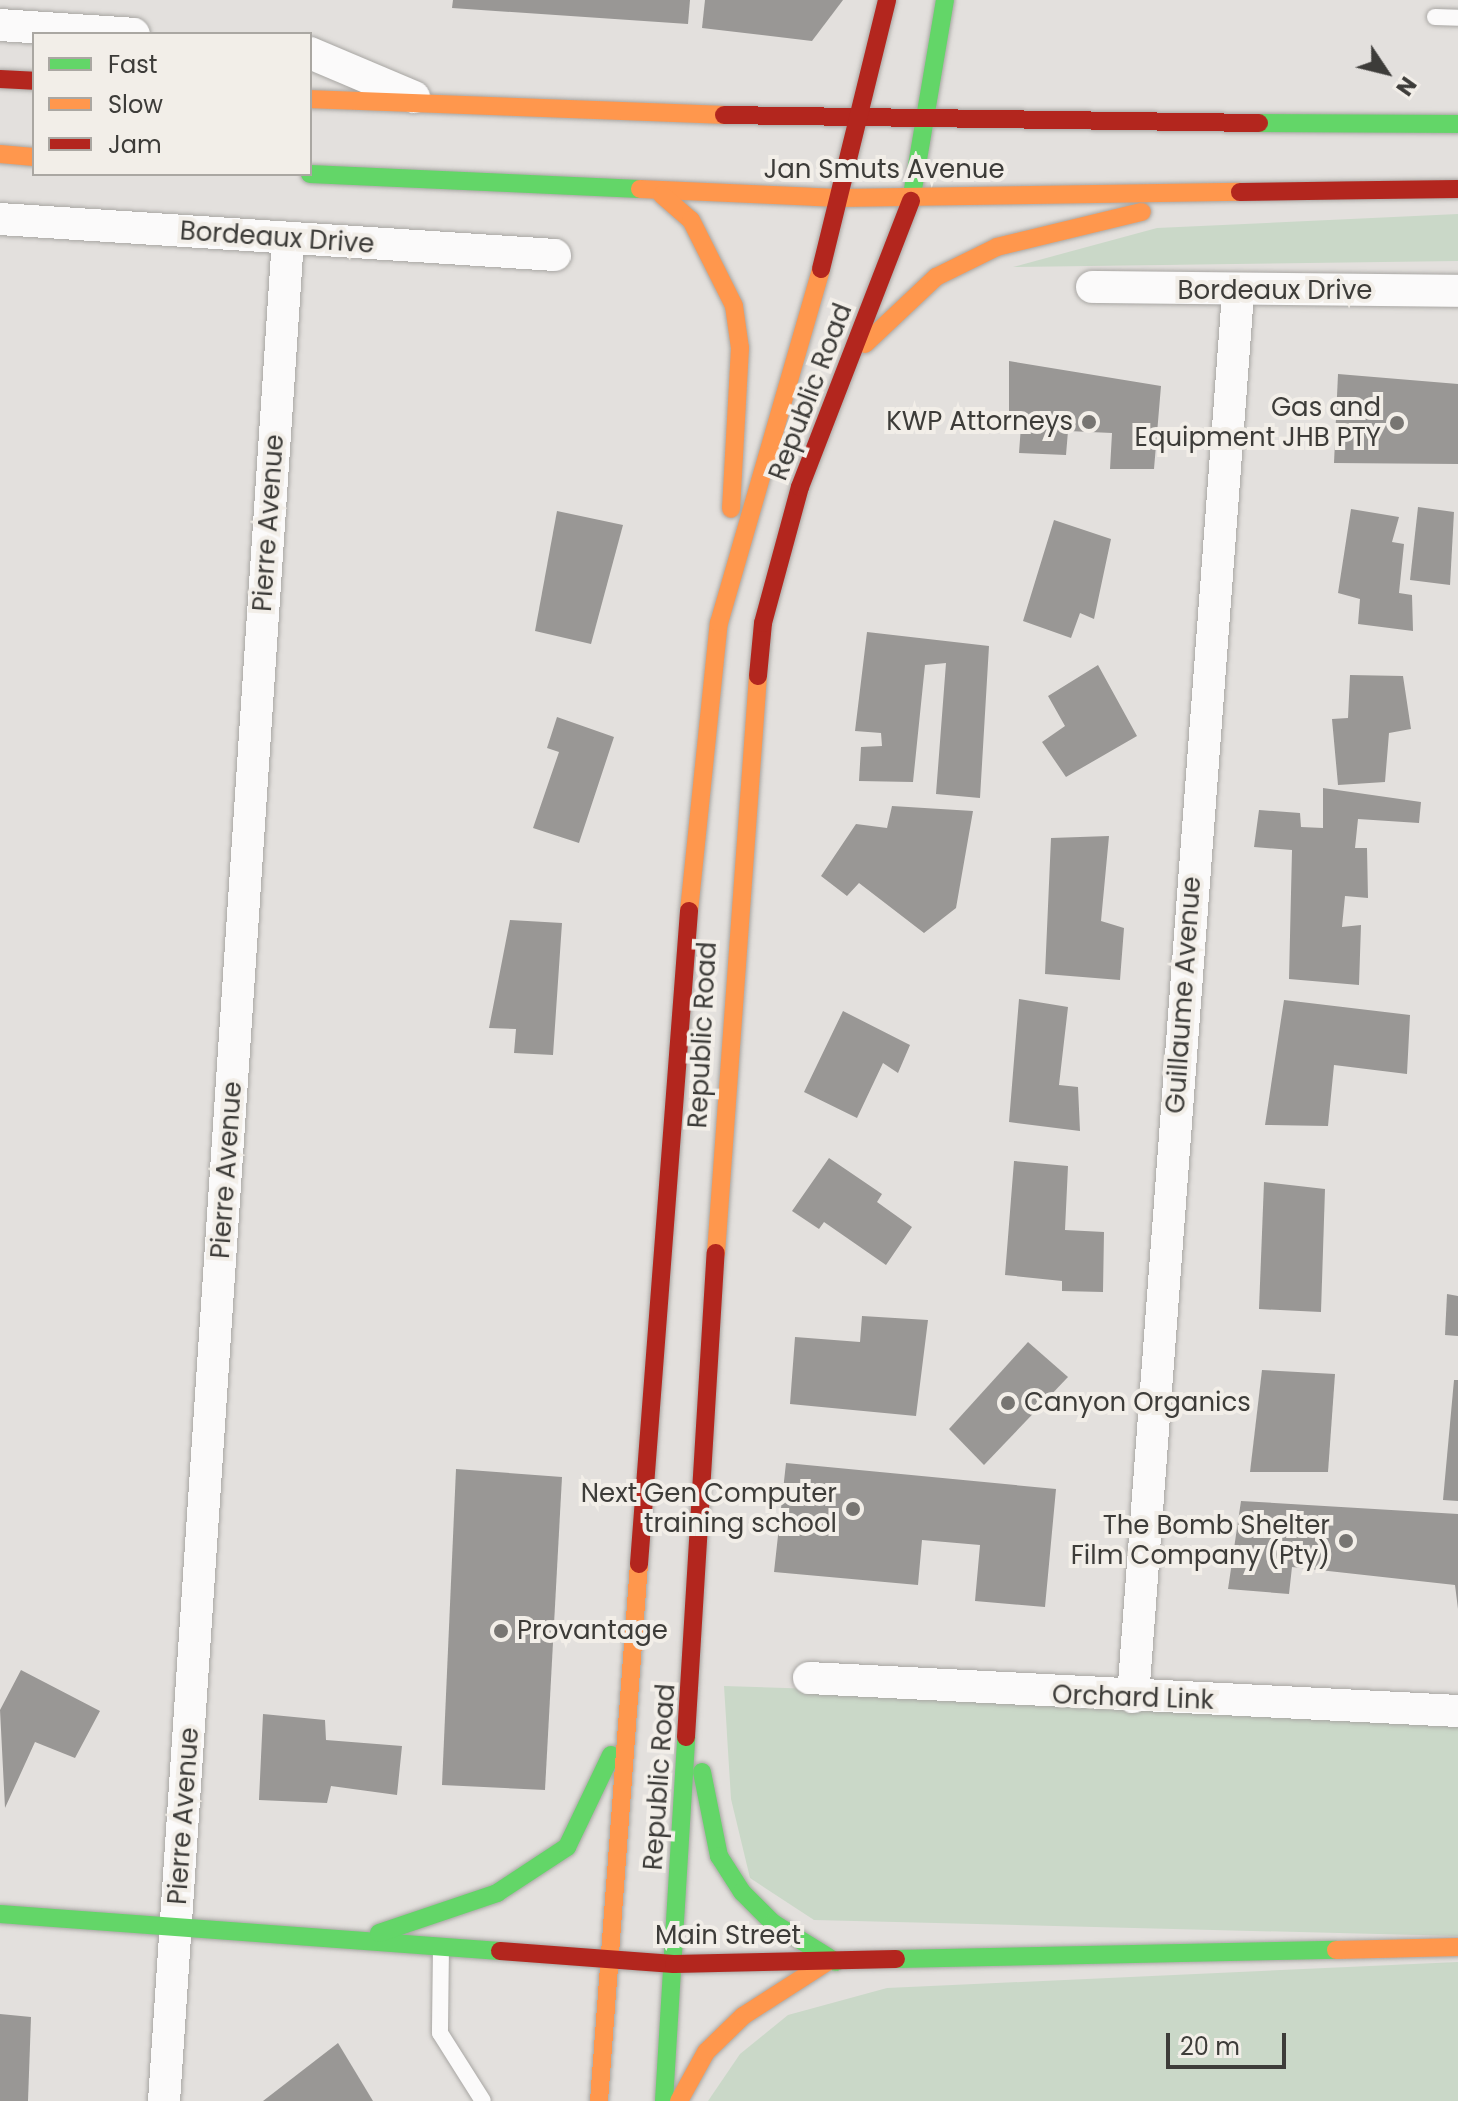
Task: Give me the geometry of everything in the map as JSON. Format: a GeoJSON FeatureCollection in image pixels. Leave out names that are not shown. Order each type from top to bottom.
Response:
{"type":"FeatureCollection","features":[{"type":"Feature","properties":{"kind":"main road","name":"Republic Road"},"geometry":{"type":"LineString","coordinates":[[599,2101],[688,920],[719,623],[839,198],[887,0]]}},
{"type":"Feature","properties":{"kind":"main road","name":"Republic Road"},"geometry":{"type":"LineString","coordinates":[[664,2101],[691,1716],[737,901],[763,623],[800,487],[854,355],[912,198],[945,0]]}},
{"type":"Feature","properties":{"kind":"main road"},"geometry":{"type":"LineString","coordinates":[[0,79],[32,81]]}},
{"type":"Feature","properties":{"kind":"main road","name":"Jan Smuts Avenue"},"geometry":{"type":"LineString","coordinates":[[312,99],[858,120],[928,116],[1458,124]]}},
{"type":"Feature","properties":{"kind":"main road"},"geometry":{"type":"LineString","coordinates":[[0,154],[32,157]]}},
{"type":"Feature","properties":{"kind":"main road","name":"Jan Smuts Avenue"},"geometry":{"type":"LineString","coordinates":[[312,174],[662,195],[839,198],[1458,189]]}},
{"type":"Feature","properties":{"kind":"main road"},"geometry":{"type":"LineString","coordinates":[[854,355],[936,277],[997,247],[1242,190]]}},
{"type":"Feature","properties":{"kind":"main road"},"geometry":{"type":"LineString","coordinates":[[662,195],[691,220],[734,306],[736,455],[719,623]]}},
{"type":"Feature","properties":{"kind":"main road"},"geometry":{"type":"LineString","coordinates":[[361,1939],[497,1893],[567,1847],[602,1784],[629,1697]]}},
{"type":"Feature","properties":{"kind":"main road"},"geometry":{"type":"LineString","coordinates":[[679,2101],[706,2052],[743,2016],[832,1962],[773,1923],[719,1856],[691,1716]]}},
{"type":"Feature","properties":{"kind":"main road","name":"Main Street"},"geometry":{"type":"LineString","coordinates":[[0,1914],[674,1964],[832,1962],[1099,1949],[1458,1947]]}},
{"type":"Feature","properties":{"kind":"street"},"geometry":{"type":"LineString","coordinates":[[0,25],[104,32]]}},
{"type":"Feature","properties":{"kind":"street"},"geometry":{"type":"LineString","coordinates":[[312,54],[435,106]]}},
{"type":"Feature","properties":{"kind":"street","name":"Bordeaux Drive"},"geometry":{"type":"LineString","coordinates":[[0,219],[555,255]]}},
{"type":"Feature","properties":{"kind":"street","name":"Pierre Avenue"},"geometry":{"type":"LineString","coordinates":[[164,2101],[288,238]]}},
{"type":"Feature","properties":{"kind":"street","name":"Bordeaux Drive"},"geometry":{"type":"LineString","coordinates":[[1092,287],[1238,293],[1458,291]]}},
{"type":"Feature","properties":{"kind":"street","name":"Guillaume Avenue"},"geometry":{"type":"LineString","coordinates":[[1133,1697],[1238,293]]}},
{"type":"Feature","properties":{"kind":"street","name":"Orchard Link"},"geometry":{"type":"LineString","coordinates":[[809,1678],[1133,1697],[1458,1711]]}},
{"type":"Feature","properties":{"kind":"lane"},"geometry":{"type":"LineString","coordinates":[[1435,17],[1458,18]]}},
{"type":"Feature","properties":{"kind":"lane"},"geometry":{"type":"LineString","coordinates":[[441,1946],[440,2033],[483,2101]]}},
{"type":"Feature","properties":{"kind":"green space"},"geometry":{"type":"Polygon","coordinates":[[[1458,214],[1458,261],[1013,267],[1157,228],[1458,214]]]}},
{"type":"Feature","properties":{"kind":"green space"},"geometry":{"type":"Polygon","coordinates":[[[724,1686],[1458,1710],[1458,1936],[814,1920],[750,1878],[731,1799],[724,1686]]]}},
{"type":"Feature","properties":{"kind":"green space"},"geometry":{"type":"Polygon","coordinates":[[[1458,1962],[1458,2101],[708,2101],[740,2054],[788,2015],[887,1988],[1458,1962]]]}},
{"type":"Feature","properties":{"kind":"building"},"geometry":{"type":"Polygon","coordinates":[[[453,0],[690,0],[688,24],[452,8],[453,0]]]}},
{"type":"Feature","properties":{"kind":"building"},"geometry":{"type":"Polygon","coordinates":[[[705,0],[843,0],[812,41],[702,28],[705,0]]]}},
{"type":"Feature","properties":{"kind":"building","name":"KWP Attorneys"},"geometry":{"type":"Polygon","coordinates":[[[1009,361],[1161,386],[1154,469],[1110,469],[1112,433],[1068,431],[1066,455],[1019,453],[1022,412],[1009,412],[1009,361]]]}},
{"type":"Feature","properties":{"kind":"building","name":"Gas and Equipment JHB PTY"},"geometry":{"type":"Polygon","coordinates":[[[1338,374],[1458,384],[1458,464],[1334,463],[1338,374]]]}},
{"type":"Feature","properties":{"kind":"building"},"geometry":{"type":"Polygon","coordinates":[[[1418,507],[1454,512],[1450,585],[1410,580],[1418,507]]]}},
{"type":"Feature","properties":{"kind":"building"},"geometry":{"type":"Polygon","coordinates":[[[1351,509],[1399,517],[1392,542],[1404,544],[1399,593],[1412,595],[1413,631],[1358,624],[1360,599],[1338,593],[1351,509]]]}},
{"type":"Feature","properties":{"kind":"building"},"geometry":{"type":"Polygon","coordinates":[[[557,511],[623,525],[591,644],[535,631],[557,511]]]}},
{"type":"Feature","properties":{"kind":"building"},"geometry":{"type":"Polygon","coordinates":[[[1054,520],[1111,539],[1094,619],[1080,613],[1071,638],[1023,621],[1054,520]]]}},
{"type":"Feature","properties":{"kind":"building"},"geometry":{"type":"Polygon","coordinates":[[[867,632],[989,646],[980,798],[936,794],[946,663],[925,665],[913,782],[859,781],[861,747],[882,746],[881,733],[855,731],[867,632]]]}},
{"type":"Feature","properties":{"kind":"building"},"geometry":{"type":"Polygon","coordinates":[[[1098,665],[1137,736],[1066,777],[1042,742],[1065,726],[1048,696],[1098,665]]]}},
{"type":"Feature","properties":{"kind":"building"},"geometry":{"type":"Polygon","coordinates":[[[1350,675],[1403,676],[1411,729],[1389,733],[1385,782],[1338,785],[1332,719],[1348,718],[1350,675]]]}},
{"type":"Feature","properties":{"kind":"building"},"geometry":{"type":"Polygon","coordinates":[[[557,717],[614,737],[579,843],[533,828],[559,752],[547,748],[557,717]]]}},
{"type":"Feature","properties":{"kind":"building"},"geometry":{"type":"Polygon","coordinates":[[[1323,788],[1421,802],[1419,823],[1358,819],[1355,848],[1367,848],[1368,898],[1345,896],[1342,927],[1361,925],[1359,985],[1289,979],[1292,850],[1254,847],[1259,810],[1300,813],[1301,827],[1323,828],[1323,788]]]}},
{"type":"Feature","properties":{"kind":"building"},"geometry":{"type":"Polygon","coordinates":[[[892,806],[973,811],[956,908],[924,933],[859,883],[847,896],[821,876],[856,824],[887,828],[892,806]]]}},
{"type":"Feature","properties":{"kind":"building"},"geometry":{"type":"Polygon","coordinates":[[[1109,836],[1101,921],[1124,928],[1120,980],[1045,974],[1051,838],[1109,836]]]}},
{"type":"Feature","properties":{"kind":"building"},"geometry":{"type":"Polygon","coordinates":[[[510,920],[562,923],[553,1055],[514,1053],[516,1029],[489,1028],[510,920]]]}},
{"type":"Feature","properties":{"kind":"building"},"geometry":{"type":"Polygon","coordinates":[[[1019,999],[1068,1007],[1059,1085],[1078,1087],[1080,1131],[1009,1122],[1019,999]]]}},
{"type":"Feature","properties":{"kind":"building"},"geometry":{"type":"Polygon","coordinates":[[[1284,1000],[1410,1015],[1407,1074],[1334,1065],[1328,1126],[1265,1125],[1284,1000]]]}},
{"type":"Feature","properties":{"kind":"building"},"geometry":{"type":"Polygon","coordinates":[[[843,1011],[910,1045],[898,1073],[883,1063],[857,1118],[804,1092],[843,1011]]]}},
{"type":"Feature","properties":{"kind":"building"},"geometry":{"type":"Polygon","coordinates":[[[829,1158],[882,1194],[877,1202],[912,1227],[886,1265],[824,1222],[819,1229],[792,1211],[829,1158]]]}},
{"type":"Feature","properties":{"kind":"building"},"geometry":{"type":"Polygon","coordinates":[[[1014,1161],[1068,1166],[1065,1230],[1104,1232],[1103,1292],[1062,1291],[1062,1281],[1005,1275],[1014,1161]]]}},
{"type":"Feature","properties":{"kind":"building"},"geometry":{"type":"Polygon","coordinates":[[[1264,1182],[1325,1189],[1321,1312],[1259,1309],[1264,1182]]]}},
{"type":"Feature","properties":{"kind":"building"},"geometry":{"type":"Polygon","coordinates":[[[1447,1294],[1458,1296],[1458,1336],[1445,1335],[1447,1294]]]}},
{"type":"Feature","properties":{"kind":"building"},"geometry":{"type":"Polygon","coordinates":[[[862,1316],[928,1320],[916,1416],[790,1404],[795,1337],[860,1342],[862,1316]]]}},
{"type":"Feature","properties":{"kind":"building","name":"Canyon Organics"},"geometry":{"type":"Polygon","coordinates":[[[1028,1342],[1068,1377],[984,1465],[949,1429],[1028,1342]]]}},
{"type":"Feature","properties":{"kind":"building"},"geometry":{"type":"Polygon","coordinates":[[[1262,1370],[1335,1374],[1328,1472],[1250,1472],[1262,1370]]]}},
{"type":"Feature","properties":{"kind":"building"},"geometry":{"type":"Polygon","coordinates":[[[1454,1380],[1458,1380],[1458,1501],[1443,1500],[1454,1380]]]}},
{"type":"Feature","properties":{"kind":"building"},"geometry":{"type":"Polygon","coordinates":[[[786,1463],[1056,1489],[1045,1607],[975,1601],[980,1545],[922,1540],[918,1585],[774,1572],[786,1463]]]}},
{"type":"Feature","properties":{"kind":"building","name":"Provantage"},"geometry":{"type":"Polygon","coordinates":[[[456,1469],[562,1477],[545,1790],[442,1785],[456,1469]]]}},
{"type":"Feature","properties":{"kind":"building","name":"The Bomb Shelter Film Company (Pty)"},"geometry":{"type":"Polygon","coordinates":[[[1241,1501],[1458,1514],[1458,1609],[1455,1585],[1292,1567],[1289,1594],[1228,1589],[1241,1501]]]}},
{"type":"Feature","properties":{"kind":"building"},"geometry":{"type":"Polygon","coordinates":[[[21,1670],[100,1711],[75,1758],[35,1742],[5,1808],[0,1710],[21,1670]]]}},
{"type":"Feature","properties":{"kind":"building"},"geometry":{"type":"Polygon","coordinates":[[[263,1714],[325,1720],[326,1740],[402,1746],[397,1795],[331,1786],[327,1803],[259,1800],[263,1714]]]}},
{"type":"Feature","properties":{"kind":"building"},"geometry":{"type":"Polygon","coordinates":[[[0,2014],[31,2017],[28,2101],[0,2101],[0,2014]]]}},
{"type":"Feature","properties":{"kind":"building"},"geometry":{"type":"Polygon","coordinates":[[[338,2043],[373,2101],[263,2101],[338,2043]]]}},
{"type":"Feature","properties":{"kind":"traffic: fast"},"geometry":{"type":"LineString","coordinates":[[911,201],[945,0]]}},
{"type":"Feature","properties":{"kind":"traffic: fast"},"geometry":{"type":"LineString","coordinates":[[1259,123],[1458,124]]}},
{"type":"Feature","properties":{"kind":"traffic: fast"},"geometry":{"type":"LineString","coordinates":[[312,174],[640,189]]}},
{"type":"Feature","properties":{"kind":"traffic: fast"},"geometry":{"type":"LineString","coordinates":[[664,2101],[686,1737]]}},
{"type":"Feature","properties":{"kind":"traffic: fast"},"geometry":{"type":"LineString","coordinates":[[379,1933],[497,1893],[567,1847],[611,1755]]}},
{"type":"Feature","properties":{"kind":"traffic: fast"},"geometry":{"type":"LineString","coordinates":[[702,1772],[719,1856],[742,1892],[773,1923],[836,1962]]}},
{"type":"Feature","properties":{"kind":"traffic: fast"},"geometry":{"type":"LineString","coordinates":[[0,1914],[500,1951]]}},
{"type":"Feature","properties":{"kind":"traffic: fast"},"geometry":{"type":"LineString","coordinates":[[896,1959],[1336,1950]]}},
{"type":"Feature","properties":{"kind":"traffic: slow"},"geometry":{"type":"LineString","coordinates":[[312,99],[724,115]]}},
{"type":"Feature","properties":{"kind":"traffic: slow"},"geometry":{"type":"LineString","coordinates":[[0,154],[32,157]]}},
{"type":"Feature","properties":{"kind":"traffic: slow"},"geometry":{"type":"LineString","coordinates":[[640,189],[839,198],[1240,192]]}},
{"type":"Feature","properties":{"kind":"traffic: slow"},"geometry":{"type":"LineString","coordinates":[[662,195],[691,220],[734,306],[740,348],[731,509]]}},
{"type":"Feature","properties":{"kind":"traffic: slow"},"geometry":{"type":"LineString","coordinates":[[865,344],[936,277],[997,247],[1142,212]]}},
{"type":"Feature","properties":{"kind":"traffic: slow"},"geometry":{"type":"LineString","coordinates":[[689,911],[719,623],[821,269]]}},
{"type":"Feature","properties":{"kind":"traffic: slow"},"geometry":{"type":"LineString","coordinates":[[716,1253],[758,676]]}},
{"type":"Feature","properties":{"kind":"traffic: slow"},"geometry":{"type":"LineString","coordinates":[[599,2101],[639,1564]]}},
{"type":"Feature","properties":{"kind":"traffic: slow"},"geometry":{"type":"LineString","coordinates":[[1336,1950],[1458,1947]]}},
{"type":"Feature","properties":{"kind":"traffic: slow"},"geometry":{"type":"LineString","coordinates":[[679,2101],[706,2052],[743,2016],[827,1962]]}},
{"type":"Feature","properties":{"kind":"traffic: jam"},"geometry":{"type":"LineString","coordinates":[[821,269],[887,0]]}},
{"type":"Feature","properties":{"kind":"traffic: jam"},"geometry":{"type":"LineString","coordinates":[[0,79],[32,81]]}},
{"type":"Feature","properties":{"kind":"traffic: jam"},"geometry":{"type":"LineString","coordinates":[[724,115],[1259,123]]}},
{"type":"Feature","properties":{"kind":"traffic: jam"},"geometry":{"type":"LineString","coordinates":[[1240,192],[1458,189]]}},
{"type":"Feature","properties":{"kind":"traffic: jam"},"geometry":{"type":"LineString","coordinates":[[758,676],[763,623],[800,487],[911,201]]}},
{"type":"Feature","properties":{"kind":"traffic: jam"},"geometry":{"type":"LineString","coordinates":[[639,1564],[689,911]]}},
{"type":"Feature","properties":{"kind":"traffic: jam"},"geometry":{"type":"LineString","coordinates":[[686,1737],[716,1253]]}},
{"type":"Feature","properties":{"kind":"traffic: jam"},"geometry":{"type":"LineString","coordinates":[[500,1951],[674,1964],[896,1959]]}},
{"type":"Feature","properties":{"kind":"place","name":"KWP Attorneys"},"geometry":{"type":"Point","coordinates":[1089,422]}},
{"type":"Feature","properties":{"kind":"place","name":"Gas and Equipment JHB PTY"},"geometry":{"type":"Point","coordinates":[1397,423]}},
{"type":"Feature","properties":{"kind":"place","name":"Canyon Organics"},"geometry":{"type":"Point","coordinates":[1008,1403]}},
{"type":"Feature","properties":{"kind":"place","name":"Next Gen Computer training school"},"geometry":{"type":"Point","coordinates":[853,1509]}},
{"type":"Feature","properties":{"kind":"place","name":"The Bomb Shelter Film Company (Pty)"},"geometry":{"type":"Point","coordinates":[1346,1541]}},
{"type":"Feature","properties":{"kind":"place","name":"Provantage"},"geometry":{"type":"Point","coordinates":[501,1631]}}]}
